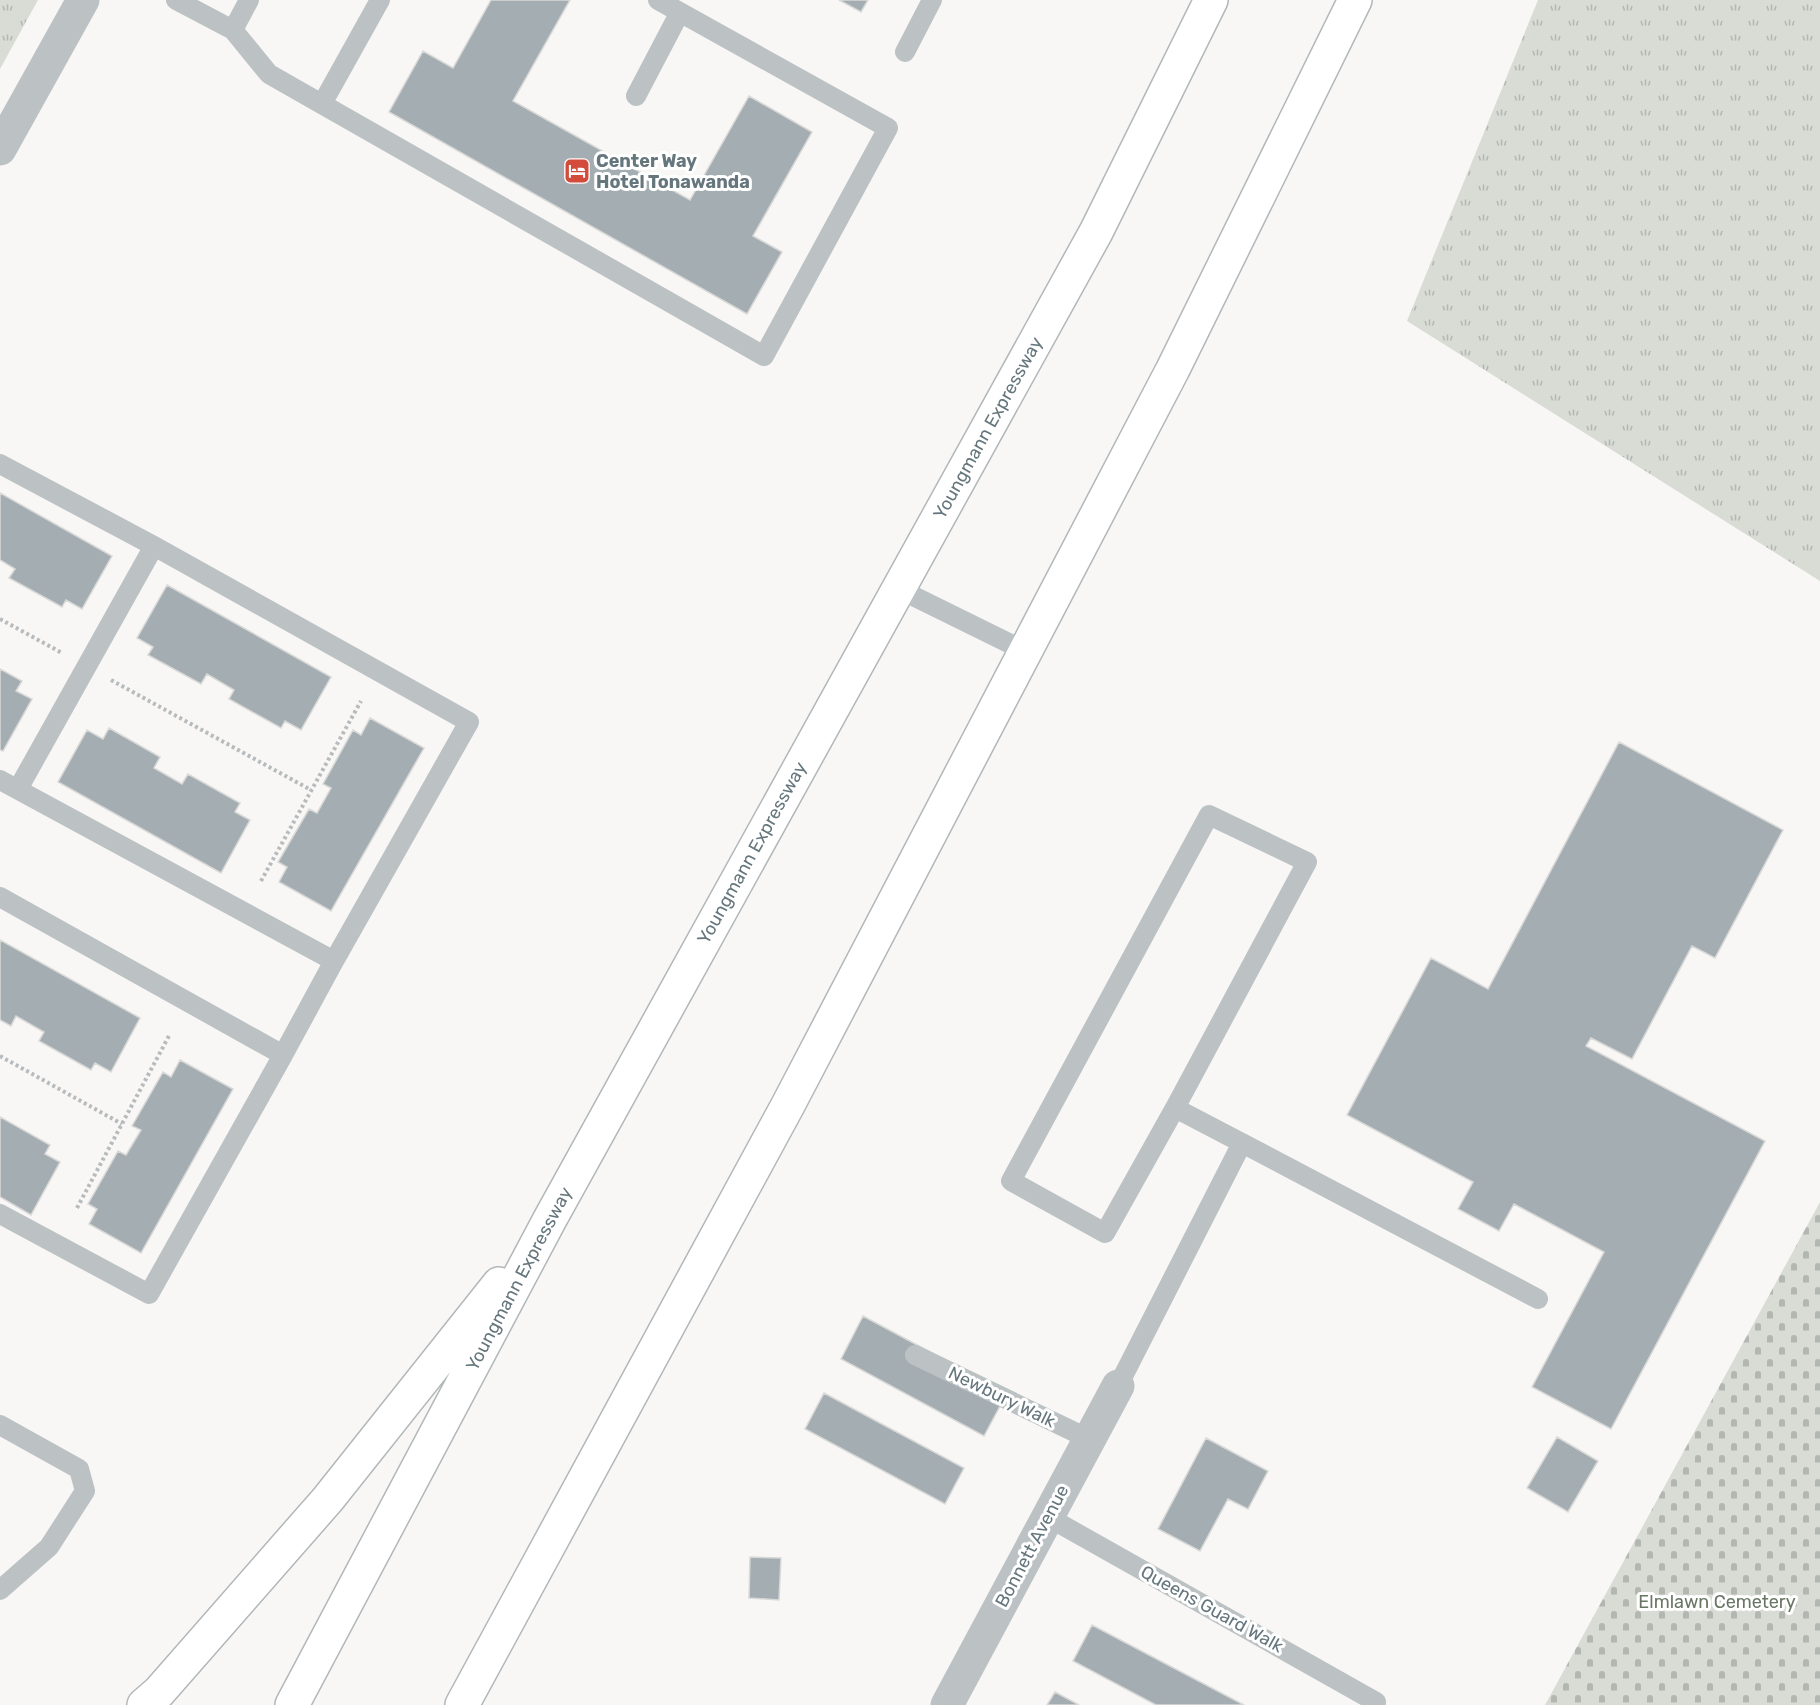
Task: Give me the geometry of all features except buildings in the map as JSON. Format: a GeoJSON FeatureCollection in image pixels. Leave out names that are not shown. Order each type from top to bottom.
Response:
{"type":"FeatureCollection","features":[{"type":"Feature","properties":{"kind":"highway","name":"Youngmann Expressway"},"geometry":{"type":"LineString","coordinates":[[292,1705],[550,1219],[1096,232],[1211,0]]}},
{"type":"Feature","properties":{"kind":"highway"},"geometry":{"type":"LineString","coordinates":[[462,1705],[788,1105],[1173,369],[1355,0]]}},
{"type":"Feature","properties":{"kind":"highway"},"geometry":{"type":"LineString","coordinates":[[144,1705],[159,1692],[328,1499],[550,1219]]}},
{"type":"Feature","properties":{"kind":"street"},"geometry":{"type":"LineString","coordinates":[[0,149],[83,0]]}},
{"type":"Feature","properties":{"kind":"street","name":"Bonnett Avenue"},"geometry":{"type":"LineString","coordinates":[[947,1705],[1118,1386]]}},
{"type":"Feature","properties":{"kind":"lane"},"geometry":{"type":"LineString","coordinates":[[176,0],[233,30],[269,74],[764,356],[888,128],[658,0]]}},
{"type":"Feature","properties":{"kind":"lane"},"geometry":{"type":"LineString","coordinates":[[233,30],[249,0]]}},
{"type":"Feature","properties":{"kind":"lane"},"geometry":{"type":"LineString","coordinates":[[322,104],[380,0]]}},
{"type":"Feature","properties":{"kind":"lane"},"geometry":{"type":"LineString","coordinates":[[905,52],[932,0]]}},
{"type":"Feature","properties":{"kind":"lane"},"geometry":{"type":"LineString","coordinates":[[636,96],[681,12]]}},
{"type":"Feature","properties":{"kind":"lane"},"geometry":{"type":"LineString","coordinates":[[0,464],[154,546],[469,722],[149,1294],[0,1214]]}},
{"type":"Feature","properties":{"kind":"lane"},"geometry":{"type":"LineString","coordinates":[[18,789],[154,546]]}},
{"type":"Feature","properties":{"kind":"lane"},"geometry":{"type":"LineString","coordinates":[[899,589],[1025,651]]}},
{"type":"Feature","properties":{"kind":"lane"},"geometry":{"type":"LineString","coordinates":[[0,780],[334,961]]}},
{"type":"Feature","properties":{"kind":"lane"},"geometry":{"type":"LineString","coordinates":[[1209,815],[1307,862],[1175,1108],[1105,1233],[1011,1181],[1209,815]]}},
{"type":"Feature","properties":{"kind":"lane"},"geometry":{"type":"LineString","coordinates":[[0,897],[283,1055]]}},
{"type":"Feature","properties":{"kind":"lane"},"geometry":{"type":"LineString","coordinates":[[1175,1108],[1538,1299]]}},
{"type":"Feature","properties":{"kind":"lane"},"geometry":{"type":"LineString","coordinates":[[1118,1386],[1242,1143]]}},
{"type":"Feature","properties":{"kind":"lane","name":"Newbury Walk"},"geometry":{"type":"LineString","coordinates":[[915,1355],[1089,1439]]}},
{"type":"Feature","properties":{"kind":"lane"},"geometry":{"type":"LineString","coordinates":[[0,1425],[79,1469],[85,1491],[49,1548],[0,1590]]}},
{"type":"Feature","properties":{"kind":"lane","name":"Queens Guard Walk"},"geometry":{"type":"LineString","coordinates":[[1048,1517],[1376,1702]]}},
{"type":"Feature","properties":{"kind":"path"},"geometry":{"type":"LineString","coordinates":[[0,619],[311,790]]}},
{"type":"Feature","properties":{"kind":"path"},"geometry":{"type":"LineString","coordinates":[[261,881],[361,700]]}},
{"type":"Feature","properties":{"kind":"path"},"geometry":{"type":"LineString","coordinates":[[77,1208],[170,1034]]}},
{"type":"Feature","properties":{"kind":"path"},"geometry":{"type":"LineString","coordinates":[[0,1056],[122,1124]]}},
{"type":"Feature","properties":{"kind":"green space"},"geometry":{"type":"Polygon","coordinates":[[[0,0],[38,0],[0,69],[0,0]]]}},
{"type":"Feature","properties":{"kind":"green space"},"geometry":{"type":"Polygon","coordinates":[[[1538,0],[1820,0],[1820,581],[1407,321],[1538,0]]]}},
{"type":"Feature","properties":{"kind":"green space","name":"Elmlawn Cemetery"},"geometry":{"type":"Polygon","coordinates":[[[1820,1202],[1820,1705],[1545,1705],[1820,1202]]]}},
{"type":"Feature","properties":{"kind":"place","name":"Center Way Hotel Tonawanda"},"geometry":{"type":"Point","coordinates":[577,171]}}]}
